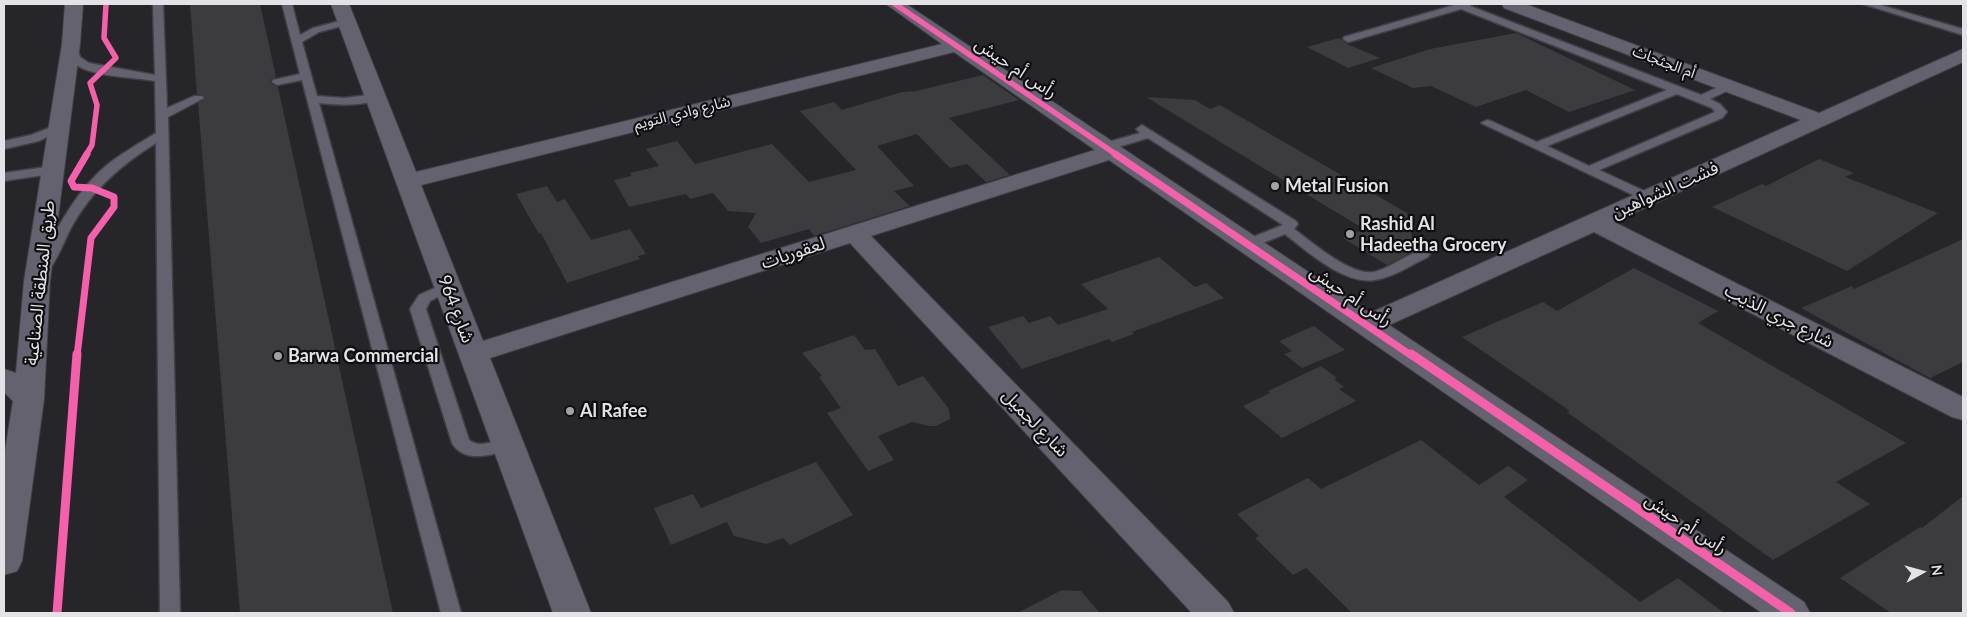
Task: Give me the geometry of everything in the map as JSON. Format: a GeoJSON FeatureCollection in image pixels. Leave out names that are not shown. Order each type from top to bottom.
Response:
{"type":"FeatureCollection","features":[{"type":"Feature","properties":{"kind":"street","name":"طريق المنطقة الصناعية"},"geometry":{"type":"LineString","coordinates":[[4,561],[30,399],[37,281],[71,44],[74,4]]}},
{"type":"Feature","properties":{"kind":"street","name":"رأس أم حيش"},"geometry":{"type":"LineString","coordinates":[[895,4],[1791,613]]}},
{"type":"Feature","properties":{"kind":"street","name":"أم الجثجاث"},"geometry":{"type":"LineString","coordinates":[[1510,4],[1819,120]]}},
{"type":"Feature","properties":{"kind":"street","name":"شارع 964"},"geometry":{"type":"LineString","coordinates":[[344,13],[572,613]]}},
{"type":"Feature","properties":{"kind":"street","name":"شارع وادي التويم"},"geometry":{"type":"LineString","coordinates":[[408,181],[957,46]]}},
{"type":"Feature","properties":{"kind":"street","name":"فشت الشواهين"},"geometry":{"type":"LineString","coordinates":[[1367,325],[1963,55]]}},
{"type":"Feature","properties":{"kind":"street","name":"لعقوريات"},"geometry":{"type":"LineString","coordinates":[[473,354],[854,233],[1109,149]]}},
{"type":"Feature","properties":{"kind":"street","name":"شارع جري الذيب"},"geometry":{"type":"LineString","coordinates":[[1594,222],[1961,406]]}},
{"type":"Feature","properties":{"kind":"street","name":"شارع لجميل"},"geometry":{"type":"LineString","coordinates":[[854,233],[1215,613]]}},
{"type":"Feature","properties":{"kind":"street"},"geometry":{"type":"LineString","coordinates":[[4,379],[12,383],[30,399]]}},
{"type":"Feature","properties":{"kind":"lane"},"geometry":{"type":"LineString","coordinates":[[158,4],[162,115],[170,613]]}},
{"type":"Feature","properties":{"kind":"lane"},"geometry":{"type":"LineString","coordinates":[[286,4],[451,613]]}},
{"type":"Feature","properties":{"kind":"lane"},"geometry":{"type":"LineString","coordinates":[[1868,4],[1963,32]]}},
{"type":"Feature","properties":{"kind":"lane"},"geometry":{"type":"LineString","coordinates":[[1348,39],[1464,5],[1716,106],[1721,112],[1718,116],[1589,170]]}},
{"type":"Feature","properties":{"kind":"lane"},"geometry":{"type":"LineString","coordinates":[[296,41],[344,13]]}},
{"type":"Feature","properties":{"kind":"lane"},"geometry":{"type":"LineString","coordinates":[[71,44],[74,56],[79,62],[91,67],[161,79]]}},
{"type":"Feature","properties":{"kind":"lane"},"geometry":{"type":"LineString","coordinates":[[277,82],[306,76]]}},
{"type":"Feature","properties":{"kind":"lane"},"geometry":{"type":"LineString","coordinates":[[1701,100],[1729,86]]}},
{"type":"Feature","properties":{"kind":"lane"},"geometry":{"type":"LineString","coordinates":[[1537,146],[1676,90]]}},
{"type":"Feature","properties":{"kind":"lane"},"geometry":{"type":"LineString","coordinates":[[161,95],[178,98],[198,98],[162,115]]}},
{"type":"Feature","properties":{"kind":"lane"},"geometry":{"type":"LineString","coordinates":[[312,98],[334,102],[376,97]]}},
{"type":"Feature","properties":{"kind":"lane"},"geometry":{"type":"LineString","coordinates":[[1487,123],[1648,198]]}},
{"type":"Feature","properties":{"kind":"lane"},"geometry":{"type":"LineString","coordinates":[[4,145],[35,138],[59,128]]}},
{"type":"Feature","properties":{"kind":"lane"},"geometry":{"type":"LineString","coordinates":[[1109,149],[1146,131],[1290,224],[1286,229],[1248,244]]}},
{"type":"Feature","properties":{"kind":"lane"},"geometry":{"type":"LineString","coordinates":[[37,281],[68,222],[92,188],[116,164],[162,135]]}},
{"type":"Feature","properties":{"kind":"lane"},"geometry":{"type":"LineString","coordinates":[[4,177],[53,170]]}},
{"type":"Feature","properties":{"kind":"lane"},"geometry":{"type":"LineString","coordinates":[[1286,229],[1344,268],[1360,276],[1375,276],[1423,254]]}},
{"type":"Feature","properties":{"kind":"lane"},"geometry":{"type":"LineString","coordinates":[[448,286],[424,298],[418,309],[461,443],[464,447],[477,450],[508,444]]}},
{"type":"Feature","properties":{"kind":"building","name":"Barwa Commercial"},"geometry":{"type":"Polygon","coordinates":[[[190,4],[260,4],[276,77],[271,79],[270,83],[278,87],[393,613],[240,613],[198,103],[206,98],[203,95],[197,94],[190,4]]]}},
{"type":"Feature","properties":{"kind":"building"},"geometry":{"type":"Polygon","coordinates":[[[1516,33],[1635,90],[1569,112],[1526,90],[1476,107],[1431,86],[1413,88],[1371,68],[1430,49],[1516,33]]]}},
{"type":"Feature","properties":{"kind":"building"},"geometry":{"type":"Polygon","coordinates":[[[1339,38],[1347,44],[1380,58],[1348,68],[1307,47],[1339,38]]]}},
{"type":"Feature","properties":{"kind":"building"},"geometry":{"type":"Polygon","coordinates":[[[983,75],[1019,100],[949,118],[1010,175],[986,182],[967,164],[950,168],[917,134],[877,146],[914,186],[894,191],[910,206],[814,236],[809,229],[761,243],[748,227],[756,213],[728,211],[713,193],[690,199],[686,194],[629,207],[614,180],[631,176],[630,173],[659,166],[646,149],[677,141],[695,164],[772,144],[809,182],[856,170],[800,111],[834,102],[842,110],[902,92],[916,91],[983,75]]]}},
{"type":"Feature","properties":{"kind":"building"},"geometry":{"type":"Polygon","coordinates":[[[1146,97],[1195,100],[1210,109],[1220,105],[1407,213],[1415,251],[1387,265],[1343,238],[1364,229],[1146,97]]]}},
{"type":"Feature","properties":{"kind":"building"},"geometry":{"type":"Polygon","coordinates":[[[1819,159],[1854,173],[1845,177],[1938,213],[1847,271],[1712,207],[1762,184],[1766,186],[1819,159]]]}},
{"type":"Feature","properties":{"kind":"building"},"geometry":{"type":"Polygon","coordinates":[[[547,186],[557,202],[565,199],[591,240],[630,229],[646,254],[638,256],[640,259],[567,283],[541,233],[539,234],[516,194],[547,186]]]}},
{"type":"Feature","properties":{"kind":"building"},"geometry":{"type":"Polygon","coordinates":[[[1963,239],[1963,362],[1930,378],[1801,308],[1852,286],[1854,289],[1963,239]]]}},
{"type":"Feature","properties":{"kind":"building"},"geometry":{"type":"Polygon","coordinates":[[[1159,257],[1195,287],[1206,283],[1224,298],[1132,332],[1134,334],[1112,342],[1109,339],[1022,369],[988,327],[1023,316],[1029,323],[1050,316],[1058,325],[1108,309],[1081,284],[1159,257]]]}},
{"type":"Feature","properties":{"kind":"building"},"geometry":{"type":"Polygon","coordinates":[[[1634,268],[1718,311],[1698,323],[1906,443],[1836,482],[1870,504],[1773,560],[1567,412],[1570,411],[1462,337],[1543,302],[1557,311],[1634,268]]]}},
{"type":"Feature","properties":{"kind":"building"},"geometry":{"type":"Polygon","coordinates":[[[1314,326],[1345,350],[1302,368],[1284,354],[1292,351],[1279,341],[1314,326]]]}},
{"type":"Feature","properties":{"kind":"building"},"geometry":{"type":"Polygon","coordinates":[[[854,335],[865,350],[875,349],[898,386],[923,376],[949,409],[950,419],[936,426],[912,422],[878,436],[894,460],[868,471],[827,413],[841,408],[819,377],[822,376],[802,353],[854,335]]]}},
{"type":"Feature","properties":{"kind":"building"},"geometry":{"type":"Polygon","coordinates":[[[1321,366],[1337,378],[1334,379],[1344,387],[1339,389],[1356,401],[1282,438],[1243,406],[1270,393],[1268,391],[1321,366]]]}},
{"type":"Feature","properties":{"kind":"building"},"geometry":{"type":"Polygon","coordinates":[[[1421,440],[1479,485],[1508,466],[1528,480],[1504,497],[1640,602],[1678,578],[1724,613],[1352,613],[1306,568],[1293,575],[1255,538],[1259,536],[1237,514],[1308,478],[1321,489],[1421,440]]]}},
{"type":"Feature","properties":{"kind":"building"},"geometry":{"type":"Polygon","coordinates":[[[816,462],[853,515],[790,545],[783,538],[766,544],[734,536],[727,522],[671,545],[654,508],[693,494],[701,508],[816,462]]]}},
{"type":"Feature","properties":{"kind":"building"},"geometry":{"type":"Polygon","coordinates":[[[1963,496],[1963,613],[1891,613],[1840,578],[1920,527],[1922,528],[1963,496]]]}},
{"type":"Feature","properties":{"kind":"building"},"geometry":{"type":"Polygon","coordinates":[[[1062,590],[1081,591],[1100,613],[1017,613],[1062,590]]]}},
{"type":"Feature","properties":{"kind":"cycle path"},"geometry":{"type":"LineString","coordinates":[[57,613],[79,333],[91,238],[114,207],[114,197],[92,188],[74,187],[71,181],[92,145],[97,105],[90,83],[116,58],[104,38],[106,4]]}},
{"type":"Feature","properties":{"kind":"cycle path"},"geometry":{"type":"LineString","coordinates":[[895,4],[1791,613]]}},
{"type":"Feature","properties":{"kind":"place","name":"Metal Fusion"},"geometry":{"type":"Point","coordinates":[1275,186]}},
{"type":"Feature","properties":{"kind":"place","name":"Rashid Al Hadeetha Grocery"},"geometry":{"type":"Point","coordinates":[1350,234]}},
{"type":"Feature","properties":{"kind":"place","name":"Barwa Commercial"},"geometry":{"type":"Point","coordinates":[278,356]}},
{"type":"Feature","properties":{"kind":"place","name":"Al Rafee"},"geometry":{"type":"Point","coordinates":[570,411]}}]}
